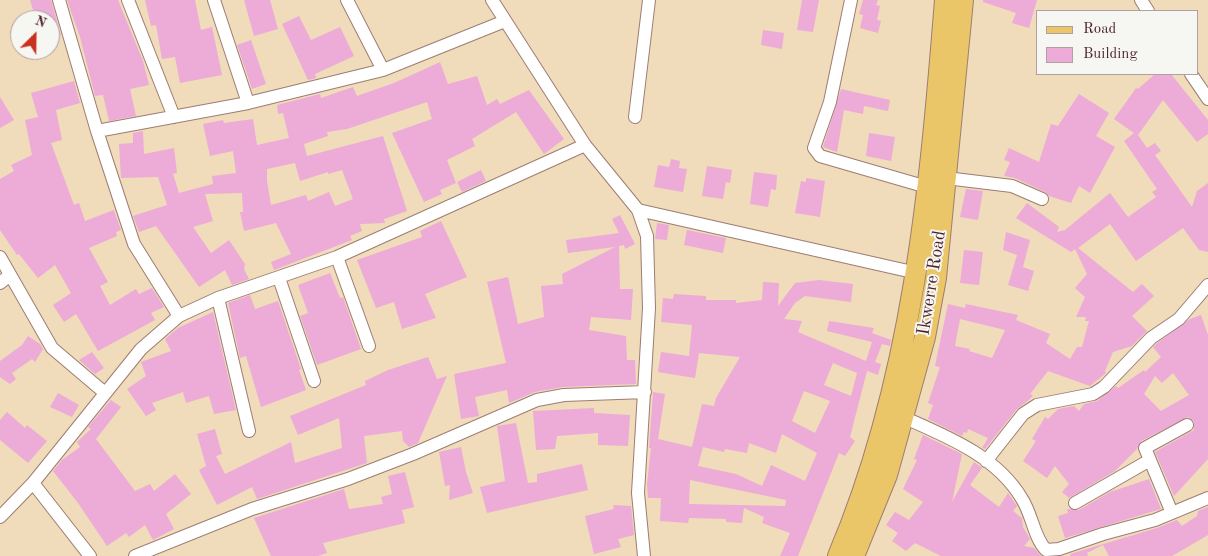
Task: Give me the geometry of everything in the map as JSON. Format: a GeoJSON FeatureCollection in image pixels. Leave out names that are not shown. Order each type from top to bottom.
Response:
{"type":"FeatureCollection","features":[{"type":"Feature","properties":{"kind":"main road"},"geometry":{"type":"LineString","coordinates":[[838,556],[882,430],[909,318],[927,187],[945,0]]}},
{"type":"Feature","properties":{"kind":"main road","name":"Ikwerre Road"},"geometry":{"type":"LineString","coordinates":[[854,556],[887,475],[925,338],[936,278],[963,0]]}},
{"type":"Feature","properties":{"kind":"street"},"geometry":{"type":"LineString","coordinates":[[59,0],[97,131],[134,244],[179,316]]}},
{"type":"Feature","properties":{"kind":"street"},"geometry":{"type":"LineString","coordinates":[[128,0],[174,116]]}},
{"type":"Feature","properties":{"kind":"street"},"geometry":{"type":"LineString","coordinates":[[214,0],[248,103]]}},
{"type":"Feature","properties":{"kind":"street"},"geometry":{"type":"LineString","coordinates":[[346,0],[383,70]]}},
{"type":"Feature","properties":{"kind":"street"},"geometry":{"type":"LineString","coordinates":[[492,0],[585,144],[638,210],[647,236],[649,308],[638,493],[644,556]]}},
{"type":"Feature","properties":{"kind":"street"},"geometry":{"type":"LineString","coordinates":[[635,117],[649,0]]}},
{"type":"Feature","properties":{"kind":"street"},"geometry":{"type":"LineString","coordinates":[[851,0],[830,102],[814,148],[820,156],[927,187]]}},
{"type":"Feature","properties":{"kind":"street"},"geometry":{"type":"LineString","coordinates":[[97,131],[248,103],[383,70],[505,21]]}},
{"type":"Feature","properties":{"kind":"street"},"geometry":{"type":"LineString","coordinates":[[1192,75],[1208,99]]}},
{"type":"Feature","properties":{"kind":"street"},"geometry":{"type":"LineString","coordinates":[[1,515],[33,483],[141,349],[179,316],[218,298],[337,257],[585,144]]}},
{"type":"Feature","properties":{"kind":"street"},"geometry":{"type":"LineString","coordinates":[[946,178],[1012,186],[1042,199]]}},
{"type":"Feature","properties":{"kind":"street"},"geometry":{"type":"LineString","coordinates":[[638,210],[916,273]]}},
{"type":"Feature","properties":{"kind":"street"},"geometry":{"type":"LineString","coordinates":[[0,256],[5,279],[52,348],[105,393]]}},
{"type":"Feature","properties":{"kind":"street"},"geometry":{"type":"LineString","coordinates":[[337,257],[369,346]]}},
{"type":"Feature","properties":{"kind":"street"},"geometry":{"type":"LineString","coordinates":[[279,278],[314,381]]}},
{"type":"Feature","properties":{"kind":"street"},"geometry":{"type":"LineString","coordinates":[[986,461],[1024,414],[1037,405],[1093,394],[1104,387],[1151,338],[1179,319],[1208,285]]}},
{"type":"Feature","properties":{"kind":"street"},"geometry":{"type":"LineString","coordinates":[[218,298],[249,431]]}},
{"type":"Feature","properties":{"kind":"street"},"geometry":{"type":"LineString","coordinates":[[135,556],[252,509],[348,479],[413,454],[537,400],[564,395],[645,392]]}},
{"type":"Feature","properties":{"kind":"street"},"geometry":{"type":"LineString","coordinates":[[903,417],[952,439],[986,461],[1013,484],[1033,520],[1042,546],[1046,550],[1059,549],[1172,513],[1208,498]]}},
{"type":"Feature","properties":{"kind":"street"},"geometry":{"type":"LineString","coordinates":[[1172,513],[1145,448],[1187,425]]}},
{"type":"Feature","properties":{"kind":"street"},"geometry":{"type":"LineString","coordinates":[[1075,503],[1150,460]]}},
{"type":"Feature","properties":{"kind":"street"},"geometry":{"type":"LineString","coordinates":[[33,483],[90,556]]}},
{"type":"Feature","properties":{"kind":"building"},"geometry":{"type":"Polygon","coordinates":[[[30,0],[51,0],[54,10],[33,10],[30,0]]]}},
{"type":"Feature","properties":{"kind":"building"},"geometry":{"type":"Polygon","coordinates":[[[67,0],[118,0],[143,61],[149,85],[130,89],[136,116],[109,121],[103,95],[95,96],[80,37],[67,0]]]}},
{"type":"Feature","properties":{"kind":"building"},"geometry":{"type":"Polygon","coordinates":[[[145,0],[195,0],[201,30],[212,27],[222,75],[180,83],[175,57],[162,59],[156,25],[151,26],[145,0]]]}},
{"type":"Feature","properties":{"kind":"building"},"geometry":{"type":"Polygon","coordinates":[[[244,0],[270,0],[278,29],[254,36],[244,0]]]}},
{"type":"Feature","properties":{"kind":"building"},"geometry":{"type":"Polygon","coordinates":[[[802,0],[819,0],[813,32],[797,30],[802,0]]]}},
{"type":"Feature","properties":{"kind":"building"},"geometry":{"type":"Polygon","coordinates":[[[863,0],[878,0],[876,5],[880,6],[877,20],[881,21],[878,33],[860,28],[863,15],[859,14],[863,0]]]}},
{"type":"Feature","properties":{"kind":"building"},"geometry":{"type":"Polygon","coordinates":[[[983,0],[1037,0],[1029,28],[1012,23],[1016,13],[983,2],[983,0]]]}},
{"type":"Feature","properties":{"kind":"building"},"geometry":{"type":"Polygon","coordinates":[[[299,16],[311,40],[340,27],[354,56],[315,74],[316,78],[308,80],[282,24],[299,16]]]}},
{"type":"Feature","properties":{"kind":"building"},"geometry":{"type":"Polygon","coordinates":[[[763,30],[784,33],[782,49],[761,45],[763,30]]]}},
{"type":"Feature","properties":{"kind":"building"},"geometry":{"type":"Polygon","coordinates":[[[251,40],[266,84],[252,89],[237,45],[251,40]]]}},
{"type":"Feature","properties":{"kind":"building"},"geometry":{"type":"Polygon","coordinates":[[[440,62],[448,84],[477,76],[487,105],[497,99],[500,104],[529,90],[564,139],[544,154],[516,112],[472,139],[475,146],[447,160],[456,183],[440,190],[442,194],[424,202],[392,133],[432,119],[427,102],[347,129],[327,132],[328,136],[304,144],[307,156],[383,136],[407,211],[384,219],[385,223],[360,224],[362,231],[350,236],[352,240],[274,270],[271,262],[291,254],[276,223],[244,231],[240,212],[243,212],[242,193],[205,194],[213,221],[193,227],[211,253],[229,240],[245,264],[244,269],[249,279],[232,285],[225,270],[199,287],[156,226],[139,232],[133,216],[167,205],[158,177],[121,178],[119,144],[133,143],[133,133],[143,131],[144,154],[174,148],[177,173],[173,174],[179,193],[213,184],[212,176],[236,173],[233,151],[210,156],[203,124],[223,120],[224,123],[253,119],[257,145],[289,138],[283,113],[278,114],[277,105],[320,94],[321,98],[353,87],[357,96],[394,83],[440,62]],[[295,163],[267,169],[271,205],[306,195],[308,201],[329,192],[335,206],[353,199],[342,170],[328,174],[328,172],[300,181],[295,163]]]}},
{"type":"Feature","properties":{"kind":"building"},"geometry":{"type":"Polygon","coordinates":[[[1154,75],[1172,75],[1208,120],[1208,134],[1197,142],[1163,100],[1138,135],[1147,148],[1155,143],[1161,151],[1155,155],[1192,207],[1197,191],[1208,183],[1208,252],[1199,250],[1183,228],[1136,261],[1110,224],[1078,248],[1133,292],[1142,284],[1154,296],[1132,316],[1147,331],[1132,346],[1113,352],[1105,371],[1106,373],[1090,386],[1048,371],[1030,394],[1033,395],[1029,400],[1017,409],[985,449],[982,448],[988,438],[968,429],[967,433],[964,432],[962,436],[928,419],[933,405],[928,403],[940,367],[935,366],[948,304],[965,308],[966,304],[1018,315],[1016,320],[1050,334],[1046,343],[1070,359],[1077,347],[1082,347],[1089,321],[1085,321],[1086,317],[1076,317],[1085,297],[1075,288],[1087,274],[1075,249],[1071,252],[1016,218],[1027,203],[1059,227],[1057,232],[1065,230],[1110,193],[1128,217],[1156,197],[1152,192],[1157,189],[1124,141],[1134,133],[1114,119],[1136,88],[1138,89],[1154,75]],[[960,319],[955,346],[970,349],[969,351],[992,358],[1005,330],[960,319]]]}},
{"type":"Feature","properties":{"kind":"building"},"geometry":{"type":"Polygon","coordinates":[[[74,81],[80,103],[56,110],[62,140],[51,143],[74,205],[79,203],[85,221],[114,210],[121,230],[116,232],[117,236],[89,248],[108,282],[100,286],[110,305],[136,289],[139,294],[152,288],[164,307],[151,313],[155,320],[98,351],[76,314],[64,322],[53,305],[71,293],[55,265],[38,278],[19,254],[17,255],[0,230],[0,179],[14,171],[11,165],[32,155],[25,120],[38,117],[31,93],[74,81]]]}},
{"type":"Feature","properties":{"kind":"building"},"geometry":{"type":"Polygon","coordinates":[[[841,89],[890,100],[888,111],[864,106],[863,114],[844,110],[837,152],[823,147],[841,89]]]}},
{"type":"Feature","properties":{"kind":"building"},"geometry":{"type":"Polygon","coordinates":[[[1079,94],[1109,113],[1096,136],[1115,147],[1090,193],[1079,186],[1071,203],[1049,196],[1045,192],[1015,178],[1004,176],[1010,162],[1004,160],[1009,148],[1039,162],[1051,124],[1058,126],[1079,94]]]}},
{"type":"Feature","properties":{"kind":"building"},"geometry":{"type":"Polygon","coordinates":[[[0,97],[14,120],[0,128],[0,97]]]}},
{"type":"Feature","properties":{"kind":"building"},"geometry":{"type":"Polygon","coordinates":[[[869,133],[895,137],[891,161],[866,156],[869,133]]]}},
{"type":"Feature","properties":{"kind":"building"},"geometry":{"type":"Polygon","coordinates":[[[671,159],[680,161],[679,168],[687,169],[683,192],[654,187],[658,165],[669,167],[671,159]]]}},
{"type":"Feature","properties":{"kind":"building"},"geometry":{"type":"Polygon","coordinates":[[[707,166],[732,170],[730,183],[726,182],[723,199],[702,196],[707,166]]]}},
{"type":"Feature","properties":{"kind":"building"},"geometry":{"type":"Polygon","coordinates":[[[481,170],[486,181],[462,192],[457,182],[481,170]]]}},
{"type":"Feature","properties":{"kind":"building"},"geometry":{"type":"Polygon","coordinates":[[[754,172],[777,175],[776,190],[771,189],[768,207],[750,204],[754,172]]]}},
{"type":"Feature","properties":{"kind":"building"},"geometry":{"type":"Polygon","coordinates":[[[806,178],[825,181],[820,217],[795,213],[801,181],[806,182],[806,178]]]}},
{"type":"Feature","properties":{"kind":"building"},"geometry":{"type":"Polygon","coordinates":[[[966,189],[983,191],[978,220],[960,217],[966,189]]]}},
{"type":"Feature","properties":{"kind":"building"},"geometry":{"type":"Polygon","coordinates":[[[620,215],[635,244],[625,249],[624,245],[619,246],[620,289],[633,289],[631,320],[591,317],[589,330],[626,336],[627,360],[635,360],[636,384],[563,387],[535,392],[509,403],[507,390],[475,397],[479,416],[461,419],[454,374],[506,363],[487,282],[508,277],[518,324],[544,317],[541,286],[563,284],[562,274],[615,247],[568,253],[566,240],[619,233],[612,219],[620,215]]]}},
{"type":"Feature","properties":{"kind":"building"},"geometry":{"type":"Polygon","coordinates":[[[441,221],[467,277],[425,294],[436,318],[402,329],[394,302],[376,308],[357,260],[422,237],[420,231],[441,221]]]}},
{"type":"Feature","properties":{"kind":"building"},"geometry":{"type":"Polygon","coordinates":[[[657,223],[669,225],[667,240],[655,239],[657,223]]]}},
{"type":"Feature","properties":{"kind":"building"},"geometry":{"type":"Polygon","coordinates":[[[687,230],[726,238],[723,253],[684,245],[687,230]]]}},
{"type":"Feature","properties":{"kind":"building"},"geometry":{"type":"Polygon","coordinates":[[[1006,232],[1030,240],[1023,267],[1034,271],[1028,291],[1008,285],[1017,255],[1003,250],[1006,232]]]}},
{"type":"Feature","properties":{"kind":"building"},"geometry":{"type":"Polygon","coordinates":[[[964,250],[983,252],[979,285],[960,283],[964,250]]]}},
{"type":"Feature","properties":{"kind":"building"},"geometry":{"type":"Polygon","coordinates":[[[330,273],[340,298],[343,297],[361,349],[317,365],[300,316],[308,313],[298,285],[330,273]]]}},
{"type":"Feature","properties":{"kind":"building"},"geometry":{"type":"Polygon","coordinates":[[[819,280],[853,284],[851,302],[805,296],[795,303],[784,319],[802,321],[798,332],[866,361],[872,342],[827,331],[829,321],[874,328],[872,333],[891,340],[890,346],[882,344],[875,362],[881,364],[878,375],[867,371],[850,437],[855,441],[845,456],[839,453],[798,556],[780,556],[790,533],[762,523],[764,517],[744,508],[742,523],[726,522],[726,519],[689,518],[688,523],[660,521],[661,498],[648,498],[647,484],[651,448],[649,448],[653,392],[665,394],[658,439],[692,447],[702,404],[714,406],[716,398],[740,357],[699,353],[695,378],[658,372],[661,352],[689,356],[692,325],[661,322],[663,298],[673,299],[674,294],[706,296],[706,300],[736,300],[736,303],[762,300],[763,282],[779,283],[778,306],[795,283],[819,280]],[[833,363],[824,385],[851,396],[857,373],[833,363]],[[804,391],[792,421],[815,433],[830,401],[804,391]],[[782,434],[776,453],[749,443],[747,453],[725,449],[724,452],[703,447],[698,466],[736,474],[762,486],[771,465],[805,481],[817,453],[782,434]],[[690,480],[689,504],[785,506],[786,500],[690,480]]]}},
{"type":"Feature","properties":{"kind":"building"},"geometry":{"type":"Polygon","coordinates":[[[250,295],[255,309],[278,301],[301,369],[299,370],[306,390],[261,407],[246,356],[240,358],[228,303],[250,295]]]}},
{"type":"Feature","properties":{"kind":"building"},"geometry":{"type":"Polygon","coordinates":[[[213,312],[236,410],[214,414],[209,396],[186,403],[183,392],[152,403],[156,410],[146,416],[127,389],[146,376],[141,362],[171,351],[165,339],[178,328],[213,312]]]}},
{"type":"Feature","properties":{"kind":"building"},"geometry":{"type":"Polygon","coordinates":[[[1201,315],[1208,335],[1208,459],[1174,496],[1155,452],[1194,430],[1194,422],[1188,417],[1141,441],[1137,449],[1115,471],[1069,498],[1062,492],[1069,484],[1055,466],[1047,478],[1023,461],[1036,441],[1032,439],[1045,417],[1048,419],[1058,409],[1074,406],[1079,411],[1084,404],[1097,401],[1116,386],[1118,388],[1144,370],[1145,372],[1161,357],[1153,347],[1190,319],[1201,315]],[[1173,373],[1162,383],[1155,376],[1144,394],[1161,411],[1189,395],[1173,373]]]}},
{"type":"Feature","properties":{"kind":"building"},"geometry":{"type":"Polygon","coordinates":[[[28,336],[40,344],[43,349],[35,362],[32,359],[12,373],[16,379],[10,384],[0,377],[0,361],[22,345],[28,336]]]}},
{"type":"Feature","properties":{"kind":"building"},"geometry":{"type":"Polygon","coordinates":[[[92,352],[104,368],[95,374],[79,360],[92,352]]]}},
{"type":"Feature","properties":{"kind":"building"},"geometry":{"type":"Polygon","coordinates":[[[428,357],[437,379],[447,376],[418,443],[409,447],[403,441],[402,431],[364,436],[367,463],[257,499],[252,487],[217,505],[199,470],[206,466],[197,434],[215,429],[222,454],[216,456],[225,474],[291,442],[295,463],[342,448],[339,418],[298,435],[290,416],[366,385],[365,381],[388,370],[428,357]]]}},
{"type":"Feature","properties":{"kind":"building"},"geometry":{"type":"Polygon","coordinates":[[[58,393],[79,405],[72,417],[50,407],[58,393]]]}},
{"type":"Feature","properties":{"kind":"building"},"geometry":{"type":"Polygon","coordinates":[[[111,400],[121,407],[96,439],[135,491],[150,484],[154,491],[175,474],[191,494],[166,514],[174,529],[153,540],[145,525],[129,537],[126,533],[107,546],[78,503],[53,471],[62,460],[80,447],[77,442],[91,429],[88,427],[111,400]]]}},
{"type":"Feature","properties":{"kind":"building"},"geometry":{"type":"Polygon","coordinates":[[[594,408],[594,413],[630,415],[628,446],[598,445],[598,433],[557,436],[555,449],[536,450],[533,411],[594,408]]]}},
{"type":"Feature","properties":{"kind":"building"},"geometry":{"type":"Polygon","coordinates":[[[7,412],[25,428],[27,425],[47,441],[28,463],[0,440],[0,420],[7,412]]]}},
{"type":"Feature","properties":{"kind":"building"},"geometry":{"type":"Polygon","coordinates":[[[516,423],[528,483],[537,482],[537,474],[582,464],[588,490],[487,513],[480,487],[505,481],[497,426],[516,423]]]}},
{"type":"Feature","properties":{"kind":"building"},"geometry":{"type":"Polygon","coordinates":[[[923,435],[962,454],[952,502],[974,462],[982,468],[970,485],[999,507],[1008,493],[1017,506],[1013,511],[1022,518],[1023,527],[1030,539],[1024,546],[1034,548],[1041,556],[941,556],[915,543],[906,551],[892,541],[898,533],[886,525],[895,512],[909,520],[923,502],[903,489],[917,460],[914,459],[923,435]]]}},
{"type":"Feature","properties":{"kind":"building"},"geometry":{"type":"Polygon","coordinates":[[[461,447],[473,493],[449,500],[450,485],[445,486],[439,452],[461,447]]]}},
{"type":"Feature","properties":{"kind":"building"},"geometry":{"type":"Polygon","coordinates":[[[405,472],[414,507],[402,510],[405,523],[323,543],[327,553],[318,556],[271,556],[254,518],[344,489],[349,509],[383,504],[381,497],[392,494],[388,476],[405,472]]]}},
{"type":"Feature","properties":{"kind":"building"},"geometry":{"type":"Polygon","coordinates":[[[1149,479],[1161,509],[1065,538],[1058,516],[1068,513],[1067,509],[1079,510],[1110,492],[1149,479]]]}},
{"type":"Feature","properties":{"kind":"building"},"geometry":{"type":"Polygon","coordinates":[[[613,505],[631,506],[634,535],[618,539],[621,547],[594,554],[585,516],[614,509],[613,505]]]}},
{"type":"Feature","properties":{"kind":"building"},"geometry":{"type":"Polygon","coordinates":[[[1208,507],[1208,535],[1172,556],[1109,556],[1103,545],[1087,553],[1088,556],[1071,556],[1070,554],[1157,528],[1177,520],[1182,526],[1197,516],[1198,511],[1208,507]]]}}]}
